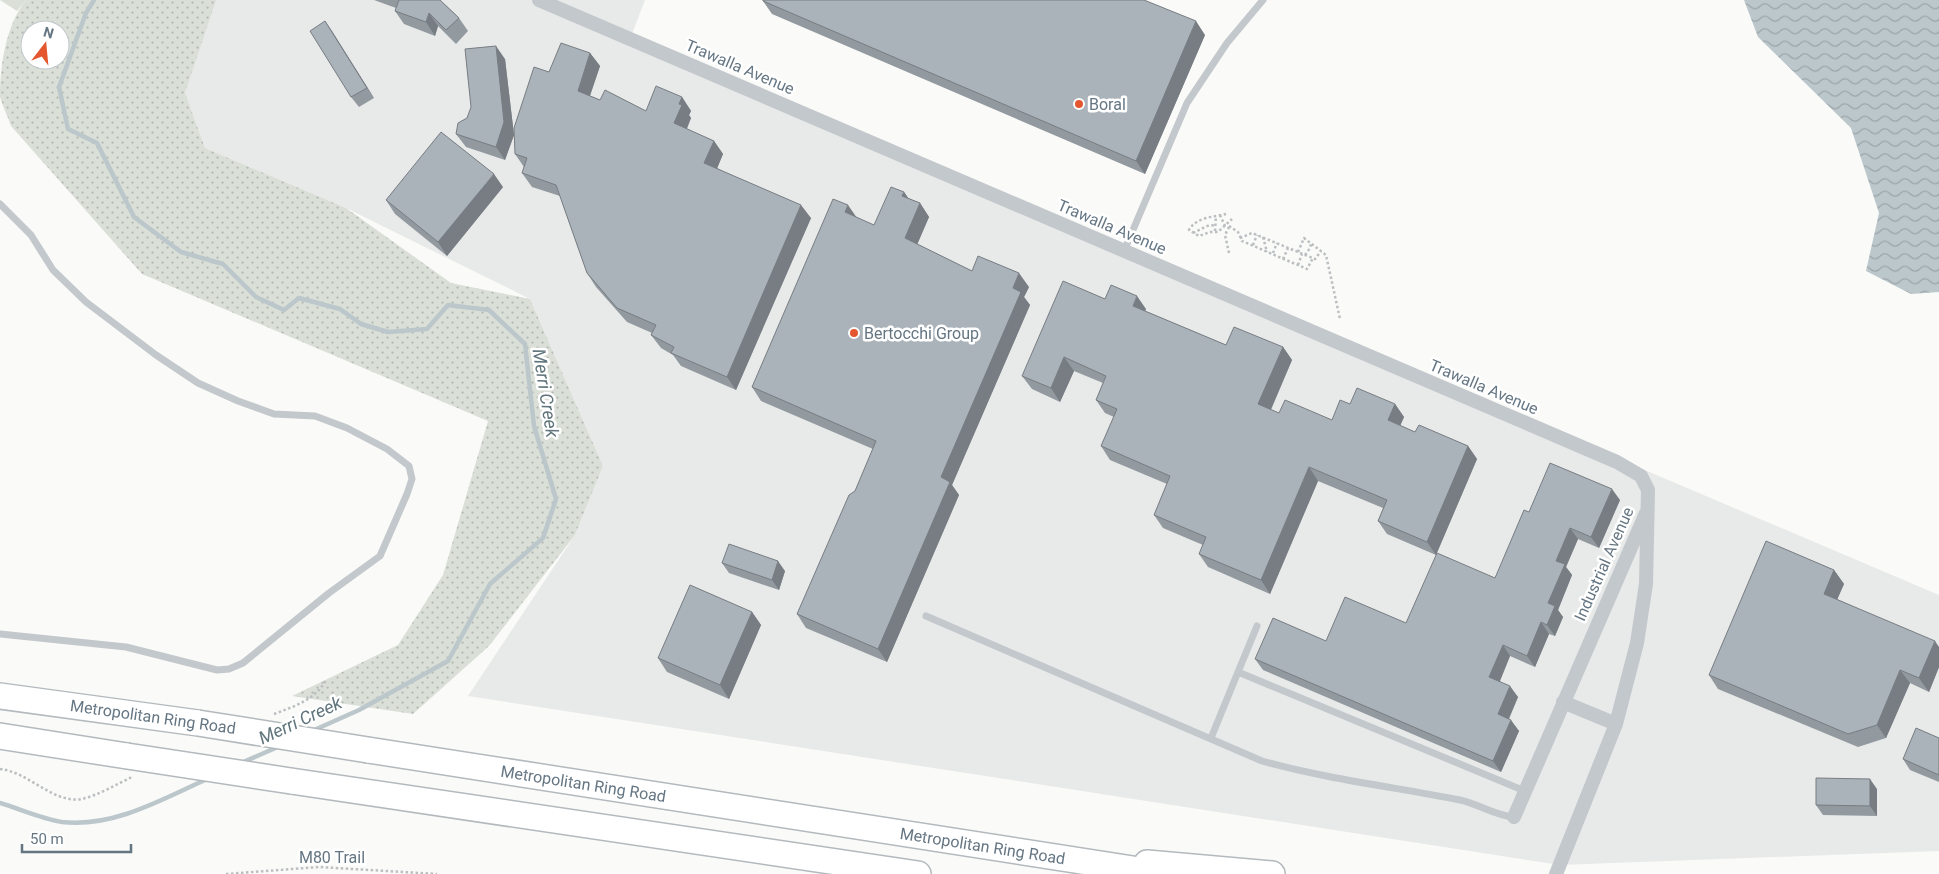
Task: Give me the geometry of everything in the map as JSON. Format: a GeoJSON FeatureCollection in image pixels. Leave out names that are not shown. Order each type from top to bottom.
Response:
{"type":"FeatureCollection","features":[{"type":"Feature","properties":{"kind":"highway","name":"Metropolitan Ring Road"},"geometry":{"type":"LineString","coordinates":[[0,696],[198,723],[1165,874]]}},
{"type":"Feature","properties":{"kind":"highway"},"geometry":{"type":"LineString","coordinates":[[0,736],[918,874]]}},
{"type":"Feature","properties":{"kind":"highway"},"geometry":{"type":"LineString","coordinates":[[1032,854],[1272,874]]}},
{"type":"Feature","properties":{"kind":"street","name":"Trawalla Avenue"},"geometry":{"type":"LineString","coordinates":[[539,0],[1633,470],[1646,483],[1650,506]]}},
{"type":"Feature","properties":{"kind":"street","name":"Industrial Avenue"},"geometry":{"type":"LineString","coordinates":[[1514,817],[1650,506]]}},
{"type":"Feature","properties":{"kind":"street","name":"Industrial Avenue"},"geometry":{"type":"LineString","coordinates":[[1558,870],[1616,724],[1637,643],[1646,584],[1650,506]]}},
{"type":"Feature","properties":{"kind":"street"},"geometry":{"type":"LineString","coordinates":[[1563,702],[1616,724]]}},
{"type":"Feature","properties":{"kind":"lane"},"geometry":{"type":"LineString","coordinates":[[1123,251],[1187,103],[1227,43],[1263,0]]}},
{"type":"Feature","properties":{"kind":"lane"},"geometry":{"type":"LineString","coordinates":[[0,204],[31,235],[53,270],[86,302],[156,355],[198,383],[238,401],[274,414],[314,416],[347,428],[387,449],[403,460],[409,466],[412,479],[380,556],[329,593],[243,663],[229,669],[218,670],[198,667],[126,648],[0,634]]}},
{"type":"Feature","properties":{"kind":"lane"},"geometry":{"type":"LineString","coordinates":[[926,616],[1262,761],[1292,769],[1463,800],[1505,816],[1514,817]]}},
{"type":"Feature","properties":{"kind":"lane"},"geometry":{"type":"LineString","coordinates":[[1211,738],[1257,626]]}},
{"type":"Feature","properties":{"kind":"lane"},"geometry":{"type":"LineString","coordinates":[[1238,672],[1525,791]]}},
{"type":"Feature","properties":{"kind":"path"},"geometry":{"type":"LineString","coordinates":[[1226,214],[1201,220],[1191,227],[1190,230],[1199,236],[1215,231],[1218,232],[1227,227]]}},
{"type":"Feature","properties":{"kind":"path"},"geometry":{"type":"LineString","coordinates":[[1229,253],[1226,235],[1227,227],[1234,214]]}},
{"type":"Feature","properties":{"kind":"path"},"geometry":{"type":"LineString","coordinates":[[1220,215],[1227,227],[1238,232],[1240,238],[1253,246],[1307,269],[1313,258]]}},
{"type":"Feature","properties":{"kind":"path"},"geometry":{"type":"LineString","coordinates":[[1215,231],[1216,216]]}},
{"type":"Feature","properties":{"kind":"path"},"geometry":{"type":"LineString","coordinates":[[1201,220],[1204,228]]}},
{"type":"Feature","properties":{"kind":"path"},"geometry":{"type":"LineString","coordinates":[[1193,233],[1215,225]]}},
{"type":"Feature","properties":{"kind":"path"},"geometry":{"type":"LineString","coordinates":[[1240,238],[1248,233],[1257,235],[1316,259],[1321,251]]}},
{"type":"Feature","properties":{"kind":"path"},"geometry":{"type":"LineString","coordinates":[[1253,246],[1257,235]]}},
{"type":"Feature","properties":{"kind":"path"},"geometry":{"type":"LineString","coordinates":[[1263,237],[1267,252]]}},
{"type":"Feature","properties":{"kind":"path"},"geometry":{"type":"LineString","coordinates":[[1298,252],[1304,238],[1326,256],[1340,319]]}},
{"type":"Feature","properties":{"kind":"path"},"geometry":{"type":"LineString","coordinates":[[1273,254],[1277,243]]}},
{"type":"Feature","properties":{"kind":"path"},"geometry":{"type":"LineString","coordinates":[[1298,265],[1311,244]]}},
{"type":"Feature","properties":{"kind":"path"},"geometry":{"type":"LineString","coordinates":[[1283,259],[1288,248]]}},
{"type":"Feature","properties":{"kind":"path","name":"M80 Trail"},"geometry":{"type":"LineString","coordinates":[[226,874],[319,867],[437,874]]}},
{"type":"Feature","properties":{"kind":"shaded area"},"geometry":{"type":"Polygon","coordinates":[[[0,0],[26,0],[17,11],[0,0]]]}},
{"type":"Feature","properties":{"kind":"shaded area"},"geometry":{"type":"Polygon","coordinates":[[[26,0],[216,0],[185,93],[205,148],[346,208],[451,283],[530,299],[603,466],[575,535],[489,646],[413,714],[292,696],[398,645],[443,575],[488,421],[142,274],[11,126],[0,97],[0,85],[3,59],[14,21],[26,0]]]}},
{"type":"Feature","properties":{"kind":"shaded area"},"geometry":{"type":"Polygon","coordinates":[[[211,0],[645,0],[630,39],[1939,595],[1939,851],[1560,865],[468,696],[575,535],[603,466],[530,299],[346,208],[205,148],[185,94],[211,0]]]}},
{"type":"Feature","properties":{"kind":"water"},"geometry":{"type":"Polygon","coordinates":[[[1744,0],[1939,0],[1939,292],[1911,294],[1866,271],[1879,213],[1851,128],[1758,37],[1744,0]]]}},
{"type":"Feature","properties":{"kind":"building"},"geometry":{"type":"Polygon","coordinates":[[[399,0],[440,0],[459,18],[446,30],[429,13],[426,22],[395,11],[399,0]]]}},
{"type":"Feature","properties":{"kind":"building","name":"Boral"},"geometry":{"type":"Polygon","coordinates":[[[763,0],[1144,0],[1196,21],[1136,161],[763,0]]]}},
{"type":"Feature","properties":{"kind":"building"},"geometry":{"type":"Polygon","coordinates":[[[325,21],[367,88],[351,97],[310,31],[325,21]]]}},
{"type":"Feature","properties":{"kind":"building"},"geometry":{"type":"Polygon","coordinates":[[[561,43],[590,53],[578,91],[600,100],[605,90],[646,111],[656,86],[682,97],[679,104],[682,105],[674,123],[714,141],[704,163],[801,205],[727,377],[671,353],[674,347],[651,335],[656,325],[617,308],[587,273],[556,185],[522,173],[527,158],[515,154],[514,128],[534,67],[549,72],[561,43]]]}},
{"type":"Feature","properties":{"kind":"building"},"geometry":{"type":"Polygon","coordinates":[[[496,46],[504,122],[496,147],[456,134],[458,123],[467,118],[471,107],[465,49],[496,46]]]}},
{"type":"Feature","properties":{"kind":"building"},"geometry":{"type":"Polygon","coordinates":[[[441,132],[494,174],[438,242],[386,200],[441,132]]]}},
{"type":"Feature","properties":{"kind":"building"},"geometry":{"type":"Polygon","coordinates":[[[891,187],[904,192],[902,196],[920,203],[905,238],[972,271],[978,256],[1019,273],[1013,288],[1021,292],[941,477],[950,482],[878,649],[797,614],[849,495],[855,491],[876,441],[752,387],[833,199],[848,205],[845,212],[874,225],[891,187]]]}},
{"type":"Feature","properties":{"kind":"building"},"geometry":{"type":"Polygon","coordinates":[[[1063,281],[1105,299],[1111,285],[1137,296],[1133,306],[1226,345],[1234,327],[1283,347],[1258,404],[1279,413],[1285,400],[1332,420],[1340,400],[1350,404],[1357,388],[1395,404],[1388,420],[1415,432],[1419,425],[1468,446],[1427,542],[1378,521],[1387,500],[1309,467],[1261,580],[1199,554],[1206,537],[1154,515],[1170,476],[1101,446],[1117,409],[1096,400],[1106,376],[1064,357],[1051,388],[1022,376],[1063,281]]]}},
{"type":"Feature","properties":{"kind":"building"},"geometry":{"type":"Polygon","coordinates":[[[1550,463],[1612,489],[1591,537],[1570,528],[1556,561],[1565,564],[1548,603],[1555,606],[1547,625],[1541,622],[1527,656],[1503,645],[1489,677],[1510,686],[1498,714],[1511,720],[1493,761],[1255,659],[1273,618],[1326,641],[1345,597],[1406,623],[1437,553],[1495,578],[1524,510],[1529,512],[1550,463]]]}},
{"type":"Feature","properties":{"kind":"building"},"geometry":{"type":"Polygon","coordinates":[[[1766,541],[1834,570],[1824,594],[1935,641],[1919,678],[1900,670],[1877,725],[1848,734],[1709,675],[1766,541]]]}},
{"type":"Feature","properties":{"kind":"building"},"geometry":{"type":"Polygon","coordinates":[[[729,544],[778,561],[772,580],[722,563],[729,544]]]}},
{"type":"Feature","properties":{"kind":"building"},"geometry":{"type":"Polygon","coordinates":[[[690,585],[752,612],[720,685],[658,658],[690,585]]]}},
{"type":"Feature","properties":{"kind":"building"},"geometry":{"type":"Polygon","coordinates":[[[1916,728],[1939,738],[1939,775],[1903,759],[1916,728]]]}},
{"type":"Feature","properties":{"kind":"building"},"geometry":{"type":"Polygon","coordinates":[[[1816,778],[1870,779],[1870,806],[1816,805],[1816,778]]]}},
{"type":"Feature","properties":{"kind":"waterway","name":"Merri Creek"},"geometry":{"type":"LineString","coordinates":[[94,0],[86,13],[59,87],[68,129],[97,143],[134,217],[181,252],[223,264],[256,297],[284,310],[299,298],[340,309],[361,324],[388,332],[427,329],[448,305],[489,310],[525,344],[534,426],[556,499],[543,538],[490,584],[448,661],[359,710],[312,731]]}},
{"type":"Feature","properties":{"kind":"waterway","name":"Merri Creek"},"geometry":{"type":"LineString","coordinates":[[241,763],[280,746]]}},
{"type":"Feature","properties":{"kind":"waterway","name":"Merri Creek"},"geometry":{"type":"LineString","coordinates":[[0,803],[54,821],[81,823],[100,821],[155,803],[207,779]]}},
{"type":"Feature","properties":{"kind":"place","name":"Boral"},"geometry":{"type":"Point","coordinates":[1079,104]}},
{"type":"Feature","properties":{"kind":"place","name":"Bertocchi Group"},"geometry":{"type":"Point","coordinates":[854,333]}}]}
